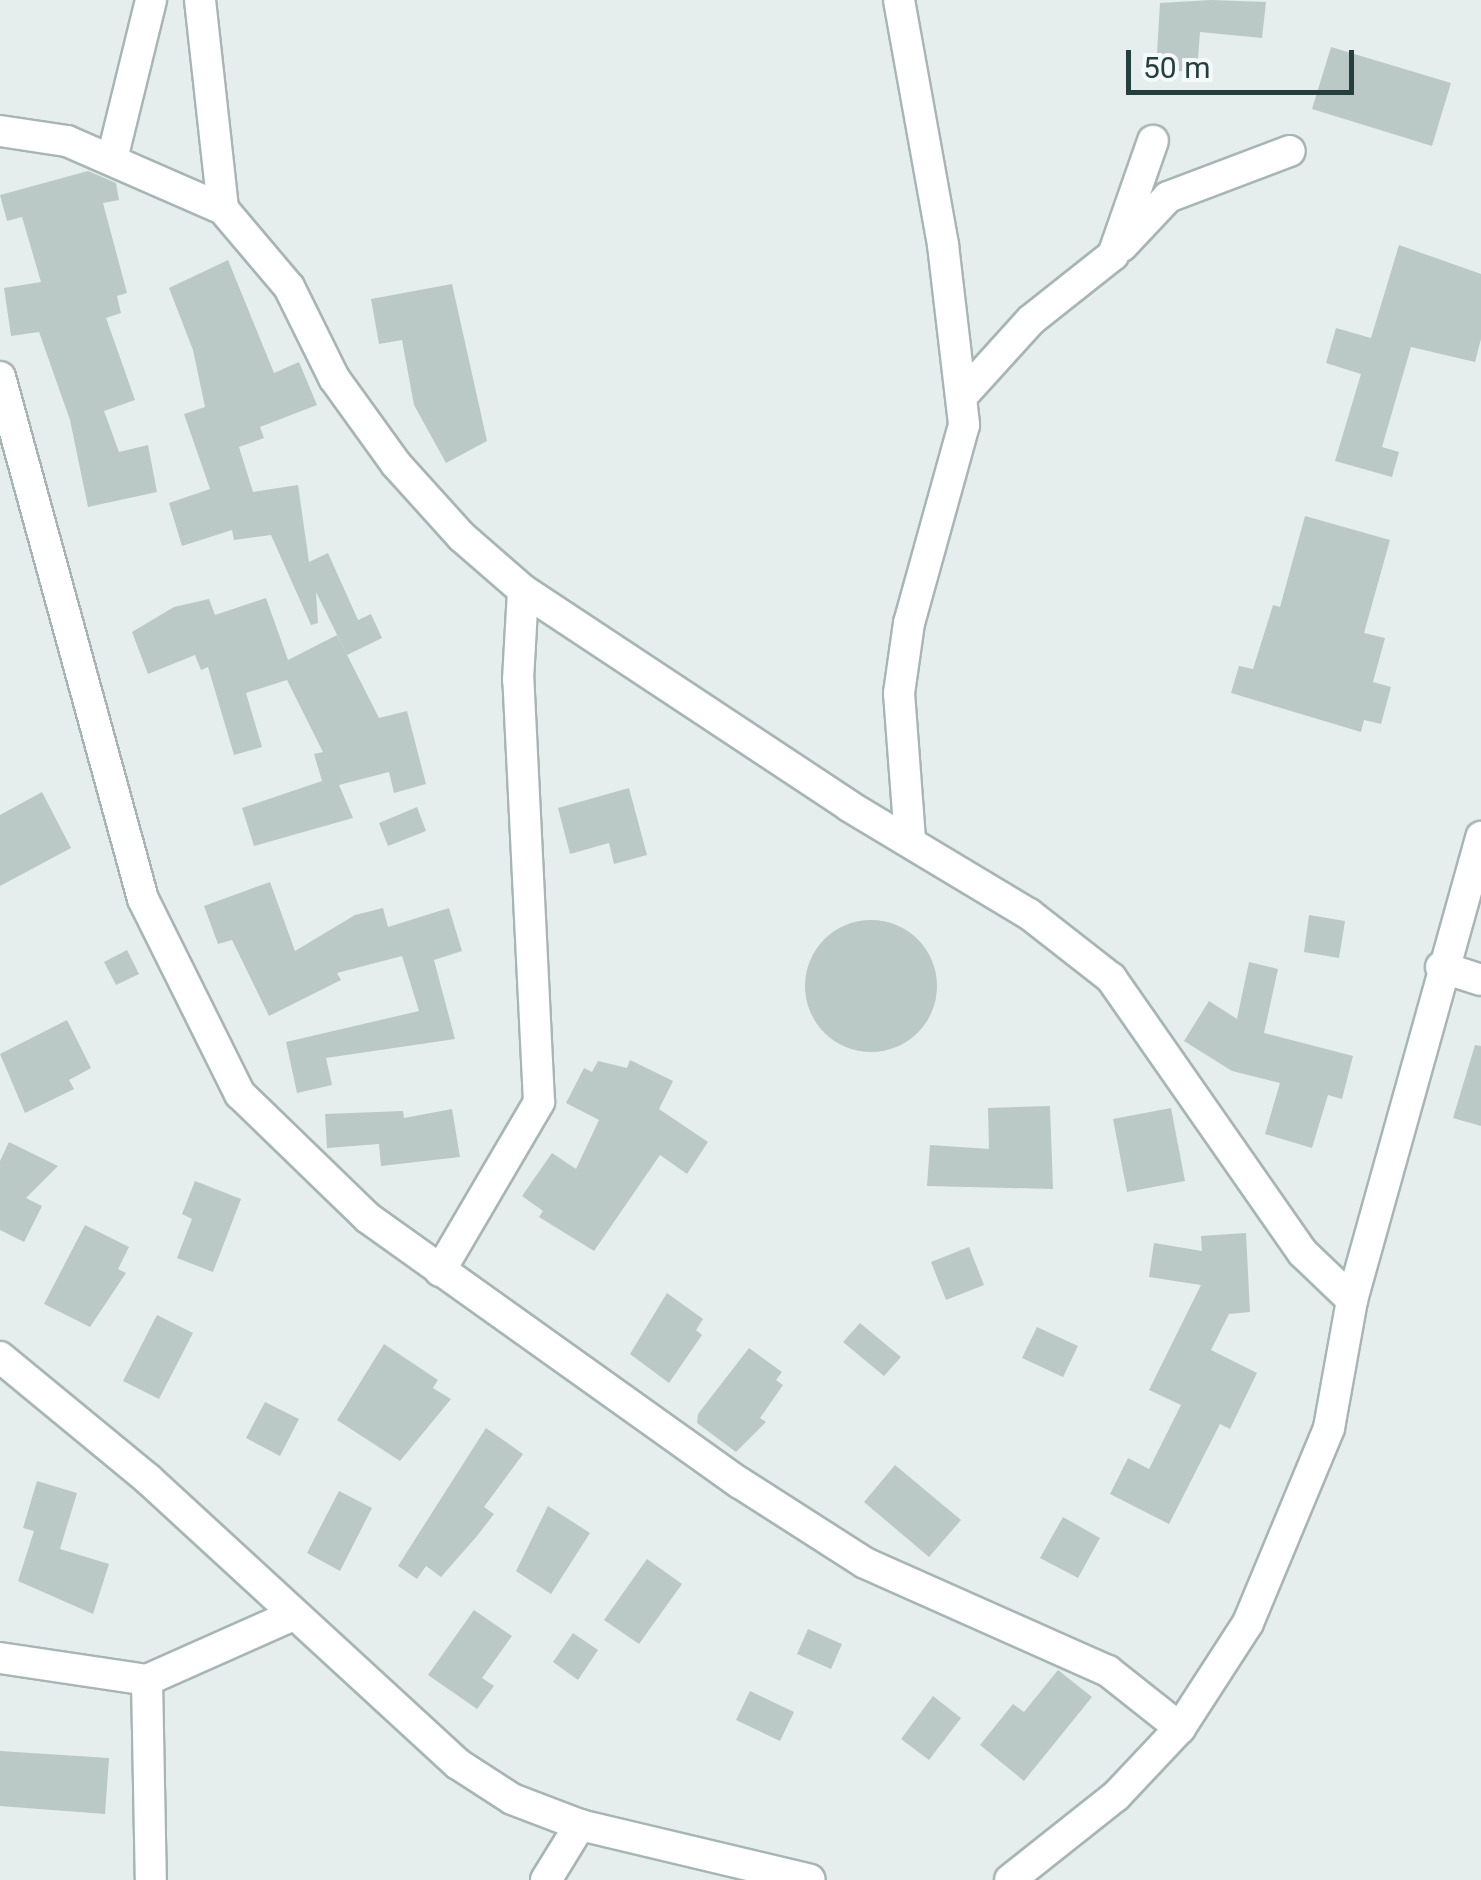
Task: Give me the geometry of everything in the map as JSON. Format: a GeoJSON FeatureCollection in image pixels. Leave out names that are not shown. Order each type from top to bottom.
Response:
{"type":"FeatureCollection","features":[{"type":"Feature","properties":{"kind":"street"},"geometry":{"type":"LineString","coordinates":[[112,159],[151,0]]}},
{"type":"Feature","properties":{"kind":"street"},"geometry":{"type":"LineString","coordinates":[[200,0],[223,209]]}},
{"type":"Feature","properties":{"kind":"street"},"geometry":{"type":"LineString","coordinates":[[899,0],[962,394],[959,462],[909,624],[899,693],[910,840]]}},
{"type":"Feature","properties":{"kind":"street"},"geometry":{"type":"LineString","coordinates":[[0,131],[67,141],[223,209],[289,287],[334,378],[396,464],[523,590],[1029,914],[1110,978],[1303,1253],[1352,1300]]}},
{"type":"Feature","properties":{"kind":"street"},"geometry":{"type":"LineString","coordinates":[[1113,255],[1153,140]]}},
{"type":"Feature","properties":{"kind":"street"},"geometry":{"type":"LineString","coordinates":[[962,394],[1031,320],[1113,255],[1168,197],[1290,150]]}},
{"type":"Feature","properties":{"kind":"street"},"geometry":{"type":"LineString","coordinates":[[0,377],[142,900],[240,1094],[368,1218],[866,1563],[1091,1662],[1180,1728]]}},
{"type":"Feature","properties":{"kind":"street"},"geometry":{"type":"LineString","coordinates":[[440,1271],[539,1102],[518,680],[523,590]]}},
{"type":"Feature","properties":{"kind":"street"},"geometry":{"type":"LineString","coordinates":[[1010,1880],[1116,1796],[1180,1728],[1248,1623],[1329,1428],[1352,1300],[1441,968],[1481,837]]}},
{"type":"Feature","properties":{"kind":"street"},"geometry":{"type":"LineString","coordinates":[[1441,968],[1481,980]]}},
{"type":"Feature","properties":{"kind":"street"},"geometry":{"type":"LineString","coordinates":[[0,1357],[148,1479],[458,1764],[512,1798],[580,1826],[810,1880]]}},
{"type":"Feature","properties":{"kind":"street"},"geometry":{"type":"LineString","coordinates":[[0,1658],[148,1680],[293,1615]]}},
{"type":"Feature","properties":{"kind":"street"},"geometry":{"type":"LineString","coordinates":[[148,1680],[151,1880]]}},
{"type":"Feature","properties":{"kind":"street"},"geometry":{"type":"LineString","coordinates":[[546,1880],[580,1826]]}},
{"type":"Feature","properties":{"kind":"building"},"geometry":{"type":"Polygon","coordinates":[[[1266,2],[1262,38],[1200,32],[1197,72],[1156,70],[1160,3],[1266,2]]]}},
{"type":"Feature","properties":{"kind":"building"},"geometry":{"type":"Polygon","coordinates":[[[1331,47],[1451,83],[1432,146],[1312,109],[1331,47]]]}},
{"type":"Feature","properties":{"kind":"building"},"geometry":{"type":"Polygon","coordinates":[[[88,171],[116,183],[119,200],[103,203],[127,293],[117,296],[121,313],[106,318],[135,400],[104,411],[119,452],[148,445],[157,492],[88,507],[70,420],[39,332],[11,336],[4,288],[41,282],[22,217],[7,221],[0,195],[88,171]]]}},
{"type":"Feature","properties":{"kind":"building"},"geometry":{"type":"Polygon","coordinates":[[[1399,245],[1481,274],[1481,339],[1475,362],[1411,347],[1382,447],[1399,452],[1392,477],[1335,461],[1361,374],[1326,363],[1336,328],[1371,338],[1399,245]]]}},
{"type":"Feature","properties":{"kind":"building"},"geometry":{"type":"Polygon","coordinates":[[[228,260],[274,373],[299,362],[317,405],[260,427],[264,438],[239,447],[253,492],[298,485],[309,562],[328,553],[358,620],[371,614],[382,638],[347,655],[316,592],[318,623],[311,625],[271,535],[234,540],[232,530],[182,546],[169,503],[210,489],[184,414],[205,407],[193,350],[169,288],[228,260]]]}},
{"type":"Feature","properties":{"kind":"building"},"geometry":{"type":"Polygon","coordinates":[[[452,284],[487,441],[446,463],[414,405],[402,340],[379,344],[371,299],[452,284]]]}},
{"type":"Feature","properties":{"kind":"building"},"geometry":{"type":"Polygon","coordinates":[[[1305,516],[1390,540],[1364,633],[1385,638],[1373,682],[1391,687],[1381,724],[1364,720],[1361,732],[1231,693],[1239,666],[1253,669],[1273,605],[1280,607],[1305,516]]]}},
{"type":"Feature","properties":{"kind":"building"},"geometry":{"type":"Polygon","coordinates":[[[266,598],[288,660],[337,635],[379,718],[407,711],[426,784],[394,793],[389,772],[339,785],[353,818],[254,846],[242,808],[322,781],[314,754],[323,752],[287,680],[246,693],[262,747],[234,755],[208,667],[201,670],[195,655],[148,674],[132,632],[174,607],[209,599],[215,615],[266,598]]]}},
{"type":"Feature","properties":{"kind":"building"},"geometry":{"type":"Polygon","coordinates":[[[629,788],[647,855],[614,864],[609,843],[570,854],[558,808],[629,788]]]}},
{"type":"Feature","properties":{"kind":"building"},"geometry":{"type":"Polygon","coordinates":[[[42,792],[71,848],[0,886],[0,815],[42,792]]]}},
{"type":"Feature","properties":{"kind":"building"},"geometry":{"type":"Polygon","coordinates":[[[417,807],[426,831],[388,846],[379,823],[417,807]]]}},
{"type":"Feature","properties":{"kind":"building"},"geometry":{"type":"Polygon","coordinates":[[[270,882],[295,951],[355,915],[383,908],[388,927],[449,908],[462,951],[434,960],[455,1039],[326,1058],[332,1085],[297,1093],[286,1042],[419,1011],[402,956],[337,973],[341,980],[269,1016],[232,940],[218,944],[204,906],[270,882]]]}},
{"type":"Feature","properties":{"kind":"building"},"geometry":{"type":"Polygon","coordinates":[[[1309,915],[1345,921],[1339,958],[1304,952],[1309,915]]]}},
{"type":"Feature","properties":{"kind":"building"},"geometry":{"type":"Polygon","coordinates":[[[871,920],[896,925],[917,940],[932,961],[937,986],[932,1011],[917,1032],[896,1047],[871,1052],[846,1047],[825,1032],[810,1011],[805,986],[810,961],[825,940],[846,925],[871,920]]]}},
{"type":"Feature","properties":{"kind":"building"},"geometry":{"type":"Polygon","coordinates":[[[127,950],[139,974],[116,985],[104,962],[127,950]]]}},
{"type":"Feature","properties":{"kind":"building"},"geometry":{"type":"Polygon","coordinates":[[[1249,962],[1278,969],[1264,1033],[1353,1056],[1342,1099],[1328,1095],[1312,1148],[1265,1134],[1280,1083],[1232,1071],[1184,1041],[1209,1001],[1237,1019],[1249,962]]]}},
{"type":"Feature","properties":{"kind":"building"},"geometry":{"type":"Polygon","coordinates":[[[67,1020],[91,1068],[69,1080],[74,1089],[25,1113],[0,1054],[67,1020]]]}},
{"type":"Feature","properties":{"kind":"building"},"geometry":{"type":"Polygon","coordinates":[[[1475,1045],[1481,1046],[1481,1126],[1453,1118],[1475,1045]]]}},
{"type":"Feature","properties":{"kind":"building"},"geometry":{"type":"Polygon","coordinates":[[[630,1060],[673,1081],[659,1109],[708,1142],[687,1174],[660,1155],[594,1251],[539,1217],[543,1211],[522,1196],[552,1153],[576,1169],[599,1120],[566,1103],[584,1068],[592,1072],[598,1061],[627,1068],[630,1060]]]}},
{"type":"Feature","properties":{"kind":"building"},"geometry":{"type":"Polygon","coordinates":[[[1050,1106],[1053,1189],[927,1186],[930,1145],[989,1149],[988,1108],[1050,1106]]]}},
{"type":"Feature","properties":{"kind":"building"},"geometry":{"type":"Polygon","coordinates":[[[1171,1108],[1185,1181],[1127,1192],[1113,1119],[1171,1108]]]}},
{"type":"Feature","properties":{"kind":"building"},"geometry":{"type":"Polygon","coordinates":[[[452,1109],[460,1157],[381,1166],[379,1144],[327,1148],[325,1114],[403,1111],[404,1118],[452,1109]]]}},
{"type":"Feature","properties":{"kind":"building"},"geometry":{"type":"Polygon","coordinates":[[[9,1142],[58,1166],[26,1198],[42,1206],[24,1242],[0,1230],[0,1161],[9,1142]]]}},
{"type":"Feature","properties":{"kind":"building"},"geometry":{"type":"Polygon","coordinates":[[[195,1181],[241,1199],[213,1272],[177,1258],[192,1219],[182,1214],[195,1181]]]}},
{"type":"Feature","properties":{"kind":"building"},"geometry":{"type":"Polygon","coordinates":[[[85,1225],[129,1247],[118,1269],[126,1273],[90,1327],[44,1304],[85,1225]]]}},
{"type":"Feature","properties":{"kind":"building"},"geometry":{"type":"Polygon","coordinates":[[[1246,1233],[1250,1312],[1229,1314],[1211,1350],[1257,1373],[1230,1429],[1220,1424],[1169,1524],[1110,1494],[1128,1458],[1149,1469],[1181,1405],[1149,1390],[1201,1285],[1149,1277],[1154,1243],[1202,1251],[1201,1236],[1246,1233]]]}},
{"type":"Feature","properties":{"kind":"building"},"geometry":{"type":"Polygon","coordinates":[[[969,1247],[984,1285],[946,1300],[931,1262],[969,1247]]]}},
{"type":"Feature","properties":{"kind":"building"},"geometry":{"type":"Polygon","coordinates":[[[667,1293],[703,1319],[696,1330],[702,1335],[669,1383],[630,1354],[667,1293]]]}},
{"type":"Feature","properties":{"kind":"building"},"geometry":{"type":"Polygon","coordinates":[[[157,1315],[193,1333],[159,1399],[123,1381],[157,1315]]]}},
{"type":"Feature","properties":{"kind":"building"},"geometry":{"type":"Polygon","coordinates":[[[860,1323],[901,1357],[884,1376],[843,1342],[860,1323]]]}},
{"type":"Feature","properties":{"kind":"building"},"geometry":{"type":"Polygon","coordinates":[[[1037,1327],[1078,1346],[1063,1377],[1022,1358],[1037,1327]]]}},
{"type":"Feature","properties":{"kind":"building"},"geometry":{"type":"Polygon","coordinates":[[[384,1344],[438,1380],[433,1388],[451,1399],[400,1461],[337,1420],[384,1344]]]}},
{"type":"Feature","properties":{"kind":"building"},"geometry":{"type":"Polygon","coordinates":[[[749,1348],[782,1372],[776,1380],[783,1385],[760,1418],[766,1422],[736,1452],[697,1423],[698,1414],[749,1348]]]}},
{"type":"Feature","properties":{"kind":"building"},"geometry":{"type":"Polygon","coordinates":[[[265,1402],[299,1419],[280,1456],[246,1438],[265,1402]]]}},
{"type":"Feature","properties":{"kind":"building"},"geometry":{"type":"Polygon","coordinates":[[[486,1428],[523,1454],[484,1507],[494,1514],[477,1536],[441,1577],[426,1566],[417,1579],[398,1566],[486,1428]]]}},
{"type":"Feature","properties":{"kind":"building"},"geometry":{"type":"Polygon","coordinates":[[[895,1465],[961,1520],[929,1557],[864,1502],[895,1465]]]}},
{"type":"Feature","properties":{"kind":"building"},"geometry":{"type":"Polygon","coordinates":[[[37,1481],[77,1493],[60,1549],[109,1564],[93,1614],[18,1581],[34,1531],[23,1528],[37,1481]]]}},
{"type":"Feature","properties":{"kind":"building"},"geometry":{"type":"Polygon","coordinates":[[[339,1491],[372,1508],[340,1571],[307,1553],[339,1491]]]}},
{"type":"Feature","properties":{"kind":"building"},"geometry":{"type":"Polygon","coordinates":[[[548,1506],[590,1533],[551,1594],[516,1571],[548,1506]]]}},
{"type":"Feature","properties":{"kind":"building"},"geometry":{"type":"Polygon","coordinates":[[[1063,1517],[1100,1538],[1078,1578],[1040,1558],[1063,1517]]]}},
{"type":"Feature","properties":{"kind":"building"},"geometry":{"type":"Polygon","coordinates":[[[647,1559],[682,1584],[639,1644],[604,1620],[647,1559]]]}},
{"type":"Feature","properties":{"kind":"building"},"geometry":{"type":"Polygon","coordinates":[[[474,1610],[512,1636],[482,1678],[494,1686],[477,1709],[428,1675],[474,1610]]]}},
{"type":"Feature","properties":{"kind":"building"},"geometry":{"type":"Polygon","coordinates":[[[808,1629],[842,1644],[831,1669],[797,1654],[808,1629]]]}},
{"type":"Feature","properties":{"kind":"building"},"geometry":{"type":"Polygon","coordinates":[[[573,1633],[598,1650],[578,1680],[553,1662],[573,1633]]]}},
{"type":"Feature","properties":{"kind":"building"},"geometry":{"type":"Polygon","coordinates":[[[1058,1670],[1092,1697],[1024,1781],[980,1745],[1013,1704],[1024,1712],[1058,1670]]]}},
{"type":"Feature","properties":{"kind":"building"},"geometry":{"type":"Polygon","coordinates":[[[750,1691],[794,1712],[780,1741],[736,1720],[750,1691]]]}},
{"type":"Feature","properties":{"kind":"building"},"geometry":{"type":"Polygon","coordinates":[[[933,1696],[961,1718],[929,1760],[901,1739],[933,1696]]]}},
{"type":"Feature","properties":{"kind":"building"},"geometry":{"type":"Polygon","coordinates":[[[0,1751],[109,1758],[105,1814],[0,1806],[0,1751]]]}}]}
